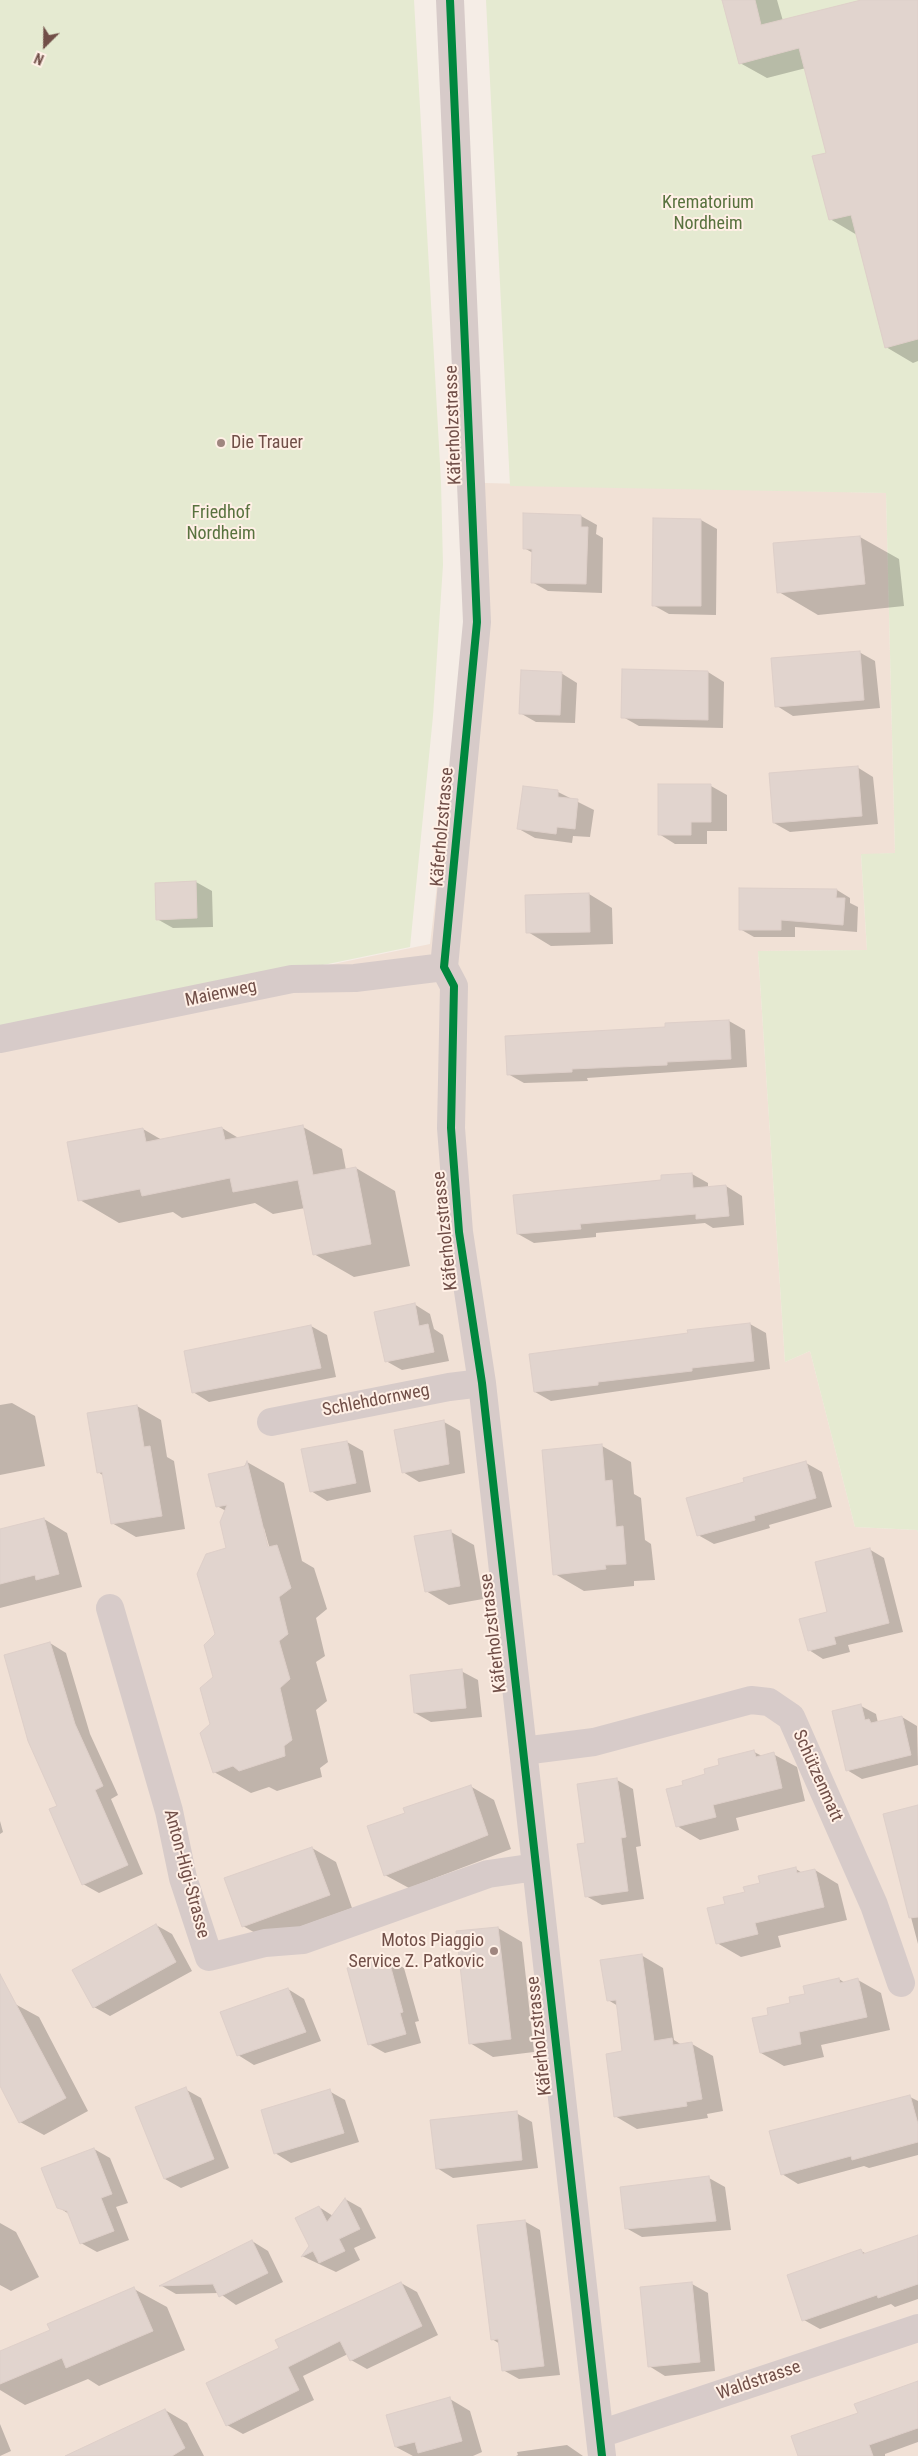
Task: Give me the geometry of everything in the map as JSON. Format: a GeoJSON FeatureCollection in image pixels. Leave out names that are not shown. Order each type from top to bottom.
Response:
{"type":"FeatureCollection","features":[{"type":"Feature","properties":{"kind":"street","name":"Käferholzstrasse"},"geometry":{"type":"LineString","coordinates":[[450,0],[477,622],[444,967],[454,986],[451,1128],[459,1232],[482,1383],[601,2445]]}},
{"type":"Feature","properties":{"kind":"street","name":"Maienweg"},"geometry":{"type":"LineString","coordinates":[[0,1040],[292,979],[355,978],[444,967]]}},
{"type":"Feature","properties":{"kind":"street","name":"Schlehdornweg"},"geometry":{"type":"LineString","coordinates":[[271,1422],[449,1387],[482,1383]]}},
{"type":"Feature","properties":{"kind":"street","name":"Anton-Higi-Strasse"},"geometry":{"type":"LineString","coordinates":[[110,1608],[168,1811],[183,1878],[208,1957],[265,1943],[303,1940],[488,1874],[536,1867]]}},
{"type":"Feature","properties":{"kind":"street","name":"Schützenmatt"},"geometry":{"type":"LineString","coordinates":[[523,1750],[594,1742],[750,1700],[769,1702],[791,1717],[874,1905],[901,1983]]}},
{"type":"Feature","properties":{"kind":"street","name":"Waldstrasse"},"geometry":{"type":"LineString","coordinates":[[601,2445],[918,2328]]}},
{"type":"Feature","properties":{"kind":"shaded area"},"geometry":{"type":"Polygon","coordinates":[[[485,483],[886,493],[895,853],[861,855],[867,950],[758,951],[785,1362],[810,1351],[855,1527],[917,1530],[918,1532],[918,2456],[0,2456],[0,1033],[430,944],[485,483]]]}},
{"type":"Feature","properties":{"kind":"green space","name":"Friedhof Nordheim"},"geometry":{"type":"Polygon","coordinates":[[[0,0],[414,0],[441,482],[443,565],[433,716],[410,947],[0,1032],[0,0]]]}},
{"type":"Feature","properties":{"kind":"green space","name":"Krematorium Nordheim"},"geometry":{"type":"Polygon","coordinates":[[[486,0],[918,0],[918,1532],[917,1530],[855,1527],[810,1351],[785,1362],[758,951],[867,950],[861,854],[895,853],[886,493],[510,486],[486,0]]]}},
{"type":"Feature","properties":{"kind":"building"},"geometry":{"type":"Polygon","coordinates":[[[722,0],[755,0],[761,25],[861,0],[918,0],[918,339],[885,348],[851,215],[829,220],[812,156],[826,153],[799,48],[739,64],[722,0]]]}},
{"type":"Feature","properties":{"kind":"building"},"geometry":{"type":"Polygon","coordinates":[[[523,513],[581,515],[581,527],[588,527],[586,584],[531,583],[532,549],[523,549],[523,513]]]}},
{"type":"Feature","properties":{"kind":"building"},"geometry":{"type":"Polygon","coordinates":[[[653,518],[701,519],[701,606],[652,606],[653,518]]]}},
{"type":"Feature","properties":{"kind":"building"},"geometry":{"type":"Polygon","coordinates":[[[860,536],[865,584],[777,593],[773,543],[860,536]]]}},
{"type":"Feature","properties":{"kind":"building"},"geometry":{"type":"Polygon","coordinates":[[[860,651],[864,700],[775,707],[771,658],[860,651]]]}},
{"type":"Feature","properties":{"kind":"building"},"geometry":{"type":"Polygon","coordinates":[[[622,669],[708,671],[708,720],[621,718],[622,669]]]}},
{"type":"Feature","properties":{"kind":"building"},"geometry":{"type":"Polygon","coordinates":[[[521,670],[562,672],[560,715],[519,714],[521,670]]]}},
{"type":"Feature","properties":{"kind":"building"},"geometry":{"type":"Polygon","coordinates":[[[858,766],[862,816],[773,823],[769,773],[858,766]]]}},
{"type":"Feature","properties":{"kind":"building"},"geometry":{"type":"Polygon","coordinates":[[[658,784],[711,784],[711,822],[691,822],[691,835],[658,835],[658,784]]]}},
{"type":"Feature","properties":{"kind":"building"},"geometry":{"type":"Polygon","coordinates":[[[523,786],[558,790],[558,797],[578,799],[575,829],[557,827],[556,834],[517,829],[523,786]]]}},
{"type":"Feature","properties":{"kind":"building"},"geometry":{"type":"Polygon","coordinates":[[[196,881],[197,918],[156,920],[155,883],[196,881]]]}},
{"type":"Feature","properties":{"kind":"building"},"geometry":{"type":"Polygon","coordinates":[[[739,888],[837,889],[836,898],[845,898],[843,925],[781,920],[781,930],[739,930],[739,888]]]}},
{"type":"Feature","properties":{"kind":"building"},"geometry":{"type":"Polygon","coordinates":[[[589,893],[590,932],[526,933],[525,895],[589,893]]]}},
{"type":"Feature","properties":{"kind":"building"},"geometry":{"type":"Polygon","coordinates":[[[729,1020],[731,1059],[667,1062],[667,1065],[572,1069],[572,1072],[507,1075],[505,1036],[665,1027],[665,1023],[729,1020]]]}},
{"type":"Feature","properties":{"kind":"building"},"geometry":{"type":"Polygon","coordinates":[[[303,1125],[313,1175],[356,1167],[371,1244],[313,1255],[298,1180],[233,1192],[230,1178],[142,1196],[140,1189],[78,1201],[67,1142],[143,1128],[146,1142],[222,1127],[225,1140],[303,1125]]]}},
{"type":"Feature","properties":{"kind":"building"},"geometry":{"type":"Polygon","coordinates":[[[692,1173],[693,1188],[726,1185],[729,1216],[696,1219],[696,1214],[580,1224],[581,1229],[517,1234],[513,1195],[661,1180],[661,1175],[692,1173]]]}},
{"type":"Feature","properties":{"kind":"building"},"geometry":{"type":"Polygon","coordinates":[[[415,1303],[419,1326],[428,1324],[434,1352],[385,1362],[374,1312],[415,1303]]]}},
{"type":"Feature","properties":{"kind":"building"},"geometry":{"type":"Polygon","coordinates":[[[750,1323],[754,1361],[692,1368],[692,1371],[598,1382],[598,1385],[534,1392],[529,1354],[688,1333],[687,1330],[750,1323]]]}},
{"type":"Feature","properties":{"kind":"building"},"geometry":{"type":"Polygon","coordinates":[[[311,1325],[321,1368],[192,1393],[184,1351],[311,1325]]]}},
{"type":"Feature","properties":{"kind":"building"},"geometry":{"type":"Polygon","coordinates":[[[137,1405],[144,1447],[150,1446],[162,1516],[111,1524],[102,1472],[97,1473],[87,1413],[137,1405]]]}},
{"type":"Feature","properties":{"kind":"building"},"geometry":{"type":"Polygon","coordinates":[[[444,1420],[449,1464],[402,1473],[394,1430],[444,1420]]]}},
{"type":"Feature","properties":{"kind":"building"},"geometry":{"type":"Polygon","coordinates":[[[347,1441],[356,1483],[310,1492],[301,1449],[347,1441]]]}},
{"type":"Feature","properties":{"kind":"building"},"geometry":{"type":"Polygon","coordinates":[[[602,1444],[605,1481],[612,1480],[616,1527],[623,1526],[626,1564],[605,1565],[606,1569],[553,1575],[542,1450],[602,1444]]]}},
{"type":"Feature","properties":{"kind":"building"},"geometry":{"type":"Polygon","coordinates":[[[247,1461],[268,1547],[277,1545],[291,1588],[279,1597],[288,1634],[279,1641],[290,1679],[280,1688],[292,1740],[284,1746],[285,1756],[239,1771],[233,1766],[213,1773],[200,1733],[210,1724],[200,1688],[213,1677],[204,1645],[215,1634],[197,1574],[206,1554],[226,1548],[220,1522],[227,1505],[216,1507],[208,1474],[245,1466],[247,1461]]]}},
{"type":"Feature","properties":{"kind":"building"},"geometry":{"type":"Polygon","coordinates":[[[806,1461],[816,1498],[754,1516],[755,1520],[697,1536],[686,1498],[744,1482],[743,1478],[806,1461]]]}},
{"type":"Feature","properties":{"kind":"building"},"geometry":{"type":"Polygon","coordinates":[[[44,1518],[59,1574],[36,1580],[35,1575],[0,1584],[0,1529],[44,1518]]]}},
{"type":"Feature","properties":{"kind":"building"},"geometry":{"type":"Polygon","coordinates":[[[451,1530],[460,1586],[425,1592],[414,1536],[451,1530]]]}},
{"type":"Feature","properties":{"kind":"building"},"geometry":{"type":"Polygon","coordinates":[[[870,1548],[889,1623],[834,1637],[836,1644],[808,1651],[799,1619],[827,1612],[815,1562],[870,1548]]]}},
{"type":"Feature","properties":{"kind":"building"},"geometry":{"type":"Polygon","coordinates":[[[50,1642],[75,1724],[103,1786],[95,1790],[128,1865],[82,1885],[49,1809],[57,1806],[28,1741],[4,1655],[50,1642]]]}},
{"type":"Feature","properties":{"kind":"building"},"geometry":{"type":"Polygon","coordinates":[[[462,1669],[466,1708],[414,1713],[410,1675],[462,1669]]]}},
{"type":"Feature","properties":{"kind":"building"},"geometry":{"type":"Polygon","coordinates":[[[861,1704],[865,1720],[869,1719],[871,1723],[902,1716],[911,1755],[846,1771],[832,1711],[861,1704]]]}},
{"type":"Feature","properties":{"kind":"building"},"geometry":{"type":"Polygon","coordinates":[[[754,1750],[756,1757],[774,1752],[782,1788],[713,1805],[716,1817],[676,1827],[666,1789],[683,1785],[682,1781],[705,1774],[704,1769],[719,1765],[718,1759],[754,1750]]]}},
{"type":"Feature","properties":{"kind":"building"},"geometry":{"type":"Polygon","coordinates":[[[617,1778],[626,1837],[621,1838],[628,1891],[585,1897],[577,1844],[585,1843],[577,1784],[617,1778]]]}},
{"type":"Feature","properties":{"kind":"building"},"geometry":{"type":"Polygon","coordinates":[[[471,1785],[488,1835],[384,1876],[367,1826],[405,1813],[403,1808],[471,1785]]]}},
{"type":"Feature","properties":{"kind":"building"},"geometry":{"type":"Polygon","coordinates":[[[918,1805],[918,1917],[909,1918],[883,1814],[918,1805]]]}},
{"type":"Feature","properties":{"kind":"building"},"geometry":{"type":"Polygon","coordinates":[[[312,1847],[330,1895],[242,1927],[224,1878],[312,1847]]]}},
{"type":"Feature","properties":{"kind":"building"},"geometry":{"type":"Polygon","coordinates":[[[796,1867],[797,1873],[815,1869],[824,1907],[755,1923],[758,1934],[716,1944],[707,1908],[725,1904],[723,1897],[745,1892],[743,1887],[760,1883],[758,1876],[796,1867]]]}},
{"type":"Feature","properties":{"kind":"building"},"geometry":{"type":"Polygon","coordinates":[[[156,1924],[176,1962],[93,2008],[72,1970],[156,1924]]]}},
{"type":"Feature","properties":{"kind":"building"},"geometry":{"type":"Polygon","coordinates":[[[498,1927],[511,2039],[469,2044],[456,1931],[498,1927]]]}},
{"type":"Feature","properties":{"kind":"building"},"geometry":{"type":"Polygon","coordinates":[[[642,1954],[654,2041],[672,2038],[673,2045],[692,2042],[702,2099],[686,2102],[687,2106],[614,2117],[606,2054],[622,2051],[616,2000],[607,2001],[600,1960],[642,1954]]]}},
{"type":"Feature","properties":{"kind":"building"},"geometry":{"type":"Polygon","coordinates":[[[388,1957],[403,2012],[400,2013],[406,2034],[368,2045],[347,1968],[388,1957]]]}},
{"type":"Feature","properties":{"kind":"building"},"geometry":{"type":"Polygon","coordinates":[[[0,1974],[66,2098],[19,2123],[0,2086],[0,1974]]]}},
{"type":"Feature","properties":{"kind":"building"},"geometry":{"type":"Polygon","coordinates":[[[839,1978],[840,1983],[858,1978],[867,2017],[799,2032],[801,2044],[760,2053],[752,2018],[768,2015],[767,2008],[790,2003],[789,1997],[805,1994],[803,1986],[839,1978]]]}},
{"type":"Feature","properties":{"kind":"building"},"geometry":{"type":"Polygon","coordinates":[[[288,1988],[306,2032],[237,2056],[220,2012],[288,1988]]]}},
{"type":"Feature","properties":{"kind":"building"},"geometry":{"type":"Polygon","coordinates":[[[186,2087],[214,2159],[164,2179],[135,2107],[186,2087]]]}},
{"type":"Feature","properties":{"kind":"building"},"geometry":{"type":"Polygon","coordinates":[[[330,2089],[344,2133],[274,2154],[261,2110],[330,2089]]]}},
{"type":"Feature","properties":{"kind":"building"},"geometry":{"type":"Polygon","coordinates":[[[910,2095],[918,2124],[918,2142],[852,2160],[851,2156],[781,2175],[769,2131],[910,2095]]]}},
{"type":"Feature","properties":{"kind":"building"},"geometry":{"type":"Polygon","coordinates":[[[517,2111],[522,2160],[436,2169],[430,2120],[517,2111]]]}},
{"type":"Feature","properties":{"kind":"building"},"geometry":{"type":"Polygon","coordinates":[[[94,2148],[112,2194],[101,2198],[114,2231],[80,2244],[67,2211],[57,2208],[41,2168],[94,2148]]]}},
{"type":"Feature","properties":{"kind":"building"},"geometry":{"type":"Polygon","coordinates":[[[709,2176],[716,2221],[625,2229],[620,2187],[709,2176]]]}},
{"type":"Feature","properties":{"kind":"building"},"geometry":{"type":"Polygon","coordinates":[[[345,2198],[360,2229],[339,2239],[345,2251],[319,2263],[313,2251],[301,2257],[309,2246],[295,2218],[319,2206],[327,2222],[345,2198]]]}},
{"type":"Feature","properties":{"kind":"building"},"geometry":{"type":"Polygon","coordinates":[[[525,2220],[544,2366],[502,2371],[498,2339],[491,2340],[477,2225],[525,2220]]]}},
{"type":"Feature","properties":{"kind":"building"},"geometry":{"type":"Polygon","coordinates":[[[918,2235],[918,2284],[878,2298],[877,2295],[802,2321],[787,2275],[861,2249],[863,2254],[918,2235]]]}},
{"type":"Feature","properties":{"kind":"building"},"geometry":{"type":"Polygon","coordinates":[[[252,2240],[268,2273],[219,2297],[213,2284],[159,2286],[252,2240]]]}},
{"type":"Feature","properties":{"kind":"building"},"geometry":{"type":"Polygon","coordinates":[[[401,2282],[422,2326],[350,2361],[340,2341],[288,2367],[299,2390],[226,2426],[206,2383],[279,2348],[275,2340],[401,2282]]]}},
{"type":"Feature","properties":{"kind":"building"},"geometry":{"type":"Polygon","coordinates":[[[692,2282],[700,2362],[648,2367],[640,2287],[692,2282]]]}},
{"type":"Feature","properties":{"kind":"building"},"geometry":{"type":"Polygon","coordinates":[[[134,2287],[153,2331],[66,2368],[62,2358],[0,2384],[0,2351],[50,2330],[47,2324],[134,2287]]]}},
{"type":"Feature","properties":{"kind":"building"},"geometry":{"type":"Polygon","coordinates":[[[918,2381],[918,2428],[869,2445],[873,2456],[798,2456],[791,2436],[858,2413],[854,2404],[918,2381]]]}},
{"type":"Feature","properties":{"kind":"building"},"geometry":{"type":"Polygon","coordinates":[[[450,2397],[462,2441],[418,2453],[415,2442],[395,2447],[386,2415],[450,2397]]]}},
{"type":"Feature","properties":{"kind":"building"},"geometry":{"type":"Polygon","coordinates":[[[165,2409],[185,2448],[172,2456],[65,2456],[165,2409]]]}},
{"type":"Feature","properties":{"kind":"cycle path"},"geometry":{"type":"LineString","coordinates":[[450,0],[477,622],[444,967],[454,986],[451,1128],[459,1232],[482,1383],[602,2456]]}},
{"type":"Feature","properties":{"kind":"place","name":"Die Trauer"},"geometry":{"type":"Point","coordinates":[221,443]}},
{"type":"Feature","properties":{"kind":"place","name":"Motos Piaggio Service Z. Patkovic"},"geometry":{"type":"Point","coordinates":[494,1951]}}]}
